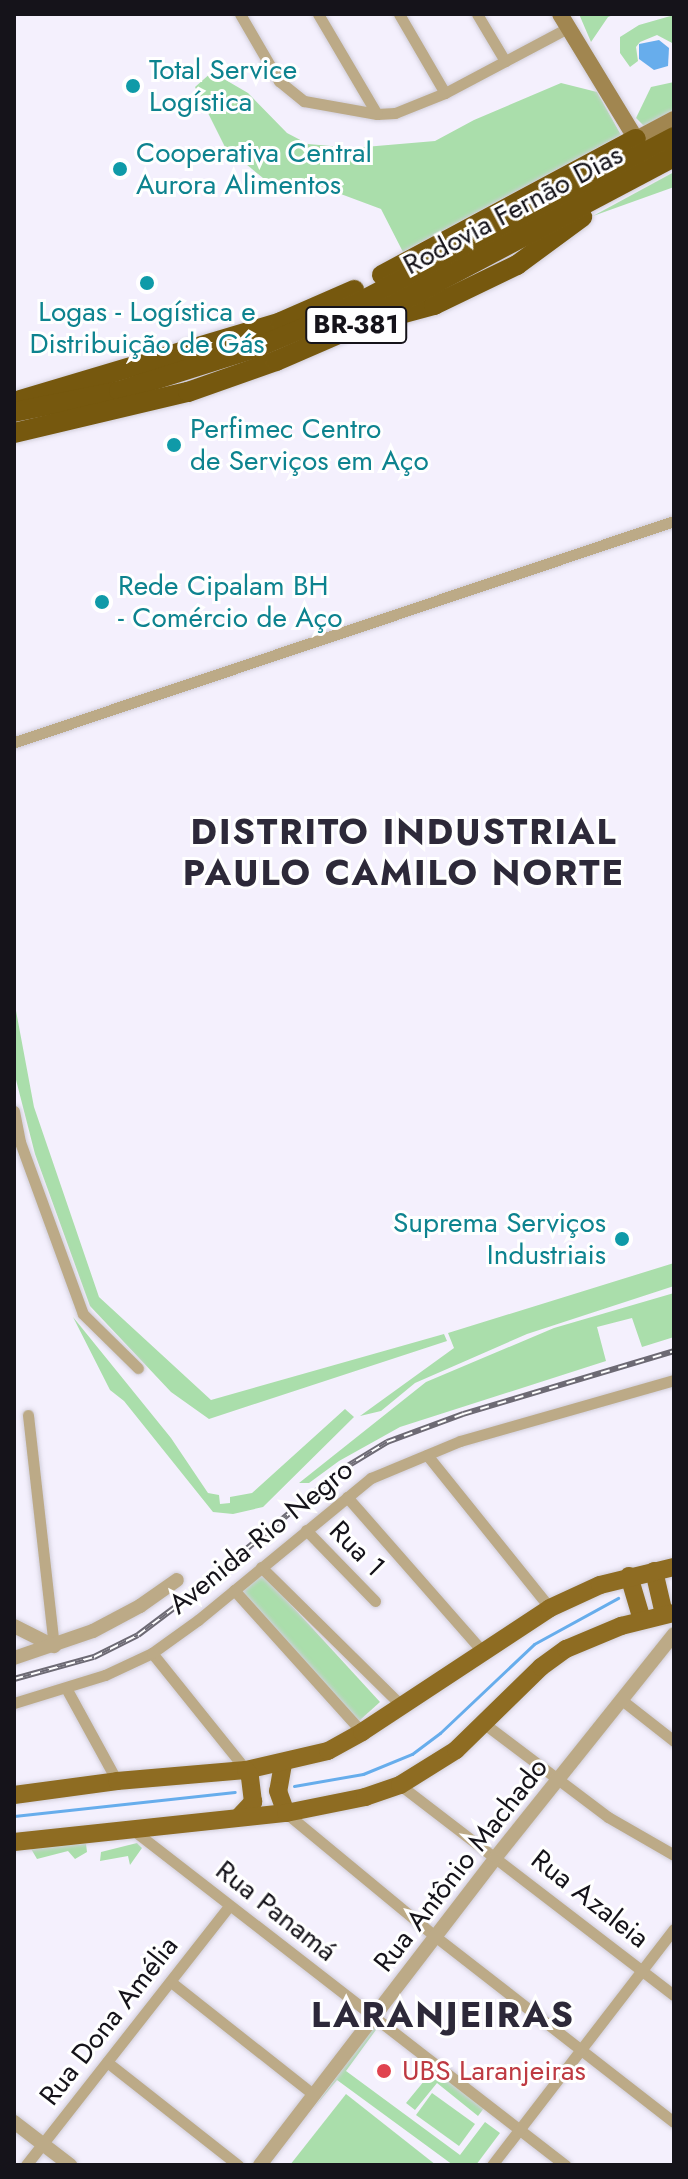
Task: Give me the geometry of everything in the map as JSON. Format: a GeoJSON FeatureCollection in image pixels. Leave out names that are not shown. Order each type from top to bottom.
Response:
{"type":"FeatureCollection","features":[{"type":"Feature","properties":{"kind":"highway","name":"Rodovia Fernão Dias"},"geometry":{"type":"LineString","coordinates":[[14,412],[119,391],[258,347],[335,315],[674,137]]}},
{"type":"Feature","properties":{"kind":"highway","name":"BR-381"},"geometry":{"type":"LineString","coordinates":[[14,401],[238,336],[335,299],[636,139]]}},
{"type":"Feature","properties":{"kind":"highway","name":"Rodovia Fernão Dias"},"geometry":{"type":"LineString","coordinates":[[14,433],[188,392],[276,361],[343,332],[674,157]]}},
{"type":"Feature","properties":{"kind":"main road"},"geometry":{"type":"LineString","coordinates":[[564,21],[636,139]]}},
{"type":"Feature","properties":{"kind":"main road","name":"BR-381"},"geometry":{"type":"LineString","coordinates":[[636,139],[674,119]]}},
{"type":"Feature","properties":{"kind":"main road"},"geometry":{"type":"LineString","coordinates":[[14,1795],[117,1781],[246,1770],[283,1764],[328,1751],[362,1732],[550,1608],[587,1590],[629,1576],[674,1567]]}},
{"type":"Feature","properties":{"kind":"main road"},"geometry":{"type":"LineString","coordinates":[[14,1842],[144,1833],[239,1817],[286,1813],[338,1804],[400,1785],[456,1750],[541,1667],[566,1649],[590,1637],[671,1614],[654,1571]]}},
{"type":"Feature","properties":{"kind":"main road"},"geometry":{"type":"LineString","coordinates":[[629,1576],[642,1620]]}},
{"type":"Feature","properties":{"kind":"main road"},"geometry":{"type":"LineString","coordinates":[[283,1764],[278,1791],[286,1813]]}},
{"type":"Feature","properties":{"kind":"main road"},"geometry":{"type":"LineString","coordinates":[[239,1817],[253,1802],[252,1786],[246,1770]]}},
{"type":"Feature","properties":{"kind":"street"},"geometry":{"type":"LineString","coordinates":[[240,14],[279,81],[291,92],[304,101],[377,114],[395,113],[445,93],[505,61],[564,21]]}},
{"type":"Feature","properties":{"kind":"street"},"geometry":{"type":"LineString","coordinates":[[318,14],[377,114]]}},
{"type":"Feature","properties":{"kind":"street"},"geometry":{"type":"LineString","coordinates":[[399,14],[445,93]]}},
{"type":"Feature","properties":{"kind":"street"},"geometry":{"type":"LineString","coordinates":[[477,14],[505,61]]}},
{"type":"Feature","properties":{"kind":"street"},"geometry":{"type":"LineString","coordinates":[[15,742],[674,521]]}},
{"type":"Feature","properties":{"kind":"street"},"geometry":{"type":"LineString","coordinates":[[14,1111],[20,1142],[83,1314],[138,1368]]}},
{"type":"Feature","properties":{"kind":"street","name":"Avenida Rio Negro"},"geometry":{"type":"LineString","coordinates":[[14,1703],[66,1688],[152,1653],[371,1478],[460,1441],[674,1380]]}},
{"type":"Feature","properties":{"kind":"street"},"geometry":{"type":"LineString","coordinates":[[14,1417],[30,1414],[54,1646]]}},
{"type":"Feature","properties":{"kind":"street"},"geometry":{"type":"LineString","coordinates":[[427,1455],[550,1608]]}},
{"type":"Feature","properties":{"kind":"street"},"geometry":{"type":"LineString","coordinates":[[347,1497],[483,1652]]}},
{"type":"Feature","properties":{"kind":"street","name":"Rua 1"},"geometry":{"type":"LineString","coordinates":[[306,1530],[375,1601]]}},
{"type":"Feature","properties":{"kind":"street"},"geometry":{"type":"LineString","coordinates":[[261,1567],[401,1705]]}},
{"type":"Feature","properties":{"kind":"street"},"geometry":{"type":"LineString","coordinates":[[14,1658],[93,1631],[140,1606],[177,1580]]}},
{"type":"Feature","properties":{"kind":"street"},"geometry":{"type":"LineString","coordinates":[[234,1590],[362,1732]]}},
{"type":"Feature","properties":{"kind":"street"},"geometry":{"type":"LineString","coordinates":[[14,1626],[54,1646]]}},
{"type":"Feature","properties":{"kind":"street","name":"Rua Antônio Machado"},"geometry":{"type":"LineString","coordinates":[[260,2165],[496,1857],[561,1780],[674,1634]]}},
{"type":"Feature","properties":{"kind":"street"},"geometry":{"type":"LineString","coordinates":[[152,1653],[246,1770]]}},
{"type":"Feature","properties":{"kind":"street"},"geometry":{"type":"LineString","coordinates":[[66,1688],[117,1781]]}},
{"type":"Feature","properties":{"kind":"street"},"geometry":{"type":"LineString","coordinates":[[623,1701],[674,1741]]}},
{"type":"Feature","properties":{"kind":"street"},"geometry":{"type":"LineString","coordinates":[[482,1722],[630,1832],[674,1855]]}},
{"type":"Feature","properties":{"kind":"street","name":"Rua Azaleia"},"geometry":{"type":"LineString","coordinates":[[400,1785],[674,1995]]}},
{"type":"Feature","properties":{"kind":"street"},"geometry":{"type":"LineString","coordinates":[[286,1813],[436,1937],[674,2122]]}},
{"type":"Feature","properties":{"kind":"street","name":"Rua Panamá"},"geometry":{"type":"LineString","coordinates":[[144,1833],[229,1906],[565,2165]]}},
{"type":"Feature","properties":{"kind":"street","name":"Rua Dona Amélia"},"geometry":{"type":"LineString","coordinates":[[26,2165],[229,1906]]}},
{"type":"Feature","properties":{"kind":"street"},"geometry":{"type":"LineString","coordinates":[[492,2165],[674,1929]]}},
{"type":"Feature","properties":{"kind":"street"},"geometry":{"type":"LineString","coordinates":[[171,1982],[314,2095]]}},
{"type":"Feature","properties":{"kind":"street"},"geometry":{"type":"LineString","coordinates":[[107,2062],[238,2165]]}},
{"type":"Feature","properties":{"kind":"street"},"geometry":{"type":"LineString","coordinates":[[14,2122],[70,2165]]}},
{"type":"Feature","properties":{"kind":"green space"},"geometry":{"type":"Polygon","coordinates":[[[579,14],[616,14],[608,17],[591,42],[579,14]]]}},
{"type":"Feature","properties":{"kind":"green space"},"geometry":{"type":"Polygon","coordinates":[[[674,15],[674,44],[657,35],[640,42],[636,47],[638,61],[630,67],[620,53],[620,37],[639,25],[674,15]]]}},
{"type":"Feature","properties":{"kind":"green space"},"geometry":{"type":"Polygon","coordinates":[[[212,72],[248,93],[287,133],[308,144],[353,148],[435,141],[474,120],[561,83],[597,92],[621,135],[403,252],[381,209],[322,187],[263,178],[225,147],[195,87],[212,72]]]}},
{"type":"Feature","properties":{"kind":"green space"},"geometry":{"type":"Polygon","coordinates":[[[674,82],[674,110],[644,126],[636,118],[651,87],[674,82]]]}},
{"type":"Feature","properties":{"kind":"green space"},"geometry":{"type":"Polygon","coordinates":[[[674,172],[674,187],[593,216],[674,172]]]}},
{"type":"Feature","properties":{"kind":"green space"},"geometry":{"type":"Polygon","coordinates":[[[14,1000],[34,1107],[99,1297],[211,1400],[444,1334],[447,1341],[209,1419],[171,1392],[90,1306],[35,1154],[14,1072],[14,1000]]]}},
{"type":"Feature","properties":{"kind":"green space"},"geometry":{"type":"Polygon","coordinates":[[[674,1263],[674,1286],[527,1334],[415,1383],[381,1411],[360,1416],[454,1348],[448,1333],[674,1263]]]}},
{"type":"Feature","properties":{"kind":"green space"},"geometry":{"type":"Polygon","coordinates":[[[674,1293],[674,1337],[642,1347],[632,1318],[597,1327],[606,1361],[400,1427],[339,1461],[309,1483],[299,1483],[426,1382],[554,1328],[674,1293]]]}},
{"type":"Feature","properties":{"kind":"green space"},"geometry":{"type":"Polygon","coordinates":[[[73,1317],[171,1438],[208,1493],[219,1495],[220,1504],[230,1503],[230,1497],[252,1493],[345,1409],[354,1417],[263,1507],[233,1514],[213,1512],[124,1401],[110,1390],[73,1317]]]}},
{"type":"Feature","properties":{"kind":"green space"},"geometry":{"type":"Polygon","coordinates":[[[259,1570],[380,1702],[359,1721],[238,1589],[259,1570]]]}},
{"type":"Feature","properties":{"kind":"green space"},"geometry":{"type":"Polygon","coordinates":[[[137,1843],[142,1848],[130,1865],[128,1856],[100,1861],[101,1852],[137,1843]]]}},
{"type":"Feature","properties":{"kind":"green space"},"geometry":{"type":"Polygon","coordinates":[[[86,1844],[87,1852],[75,1859],[68,1851],[37,1859],[30,1847],[86,1844]]]}},
{"type":"Feature","properties":{"kind":"green space"},"geometry":{"type":"Polygon","coordinates":[[[375,2025],[378,2027],[346,2071],[460,2155],[485,2122],[500,2133],[476,2165],[453,2165],[337,2080],[313,2109],[375,2025]]]}},
{"type":"Feature","properties":{"kind":"green space"},"geometry":{"type":"Polygon","coordinates":[[[434,2069],[484,2108],[478,2116],[437,2083],[415,2110],[406,2103],[434,2069]]]}},
{"type":"Feature","properties":{"kind":"green space"},"geometry":{"type":"Polygon","coordinates":[[[432,2093],[475,2124],[459,2146],[416,2115],[432,2093]]]}},
{"type":"Feature","properties":{"kind":"green space"},"geometry":{"type":"Polygon","coordinates":[[[346,2094],[436,2165],[290,2165],[346,2094]]]}},
{"type":"Feature","properties":{"kind":"water"},"geometry":{"type":"Polygon","coordinates":[[[659,40],[669,48],[668,66],[654,70],[639,59],[639,44],[659,40]]]}},
{"type":"Feature","properties":{"kind":"waterway"},"geometry":{"type":"LineString","coordinates":[[294,1786],[363,1774],[412,1754],[440,1733],[534,1644],[618,1598]]}},
{"type":"Feature","properties":{"kind":"waterway"},"geometry":{"type":"LineString","coordinates":[[14,1816],[235,1792]]}},
{"type":"Feature","properties":{"kind":"railway"},"geometry":{"type":"LineString","coordinates":[[14,1679],[94,1657],[138,1635],[190,1596],[341,1470],[387,1442],[463,1414],[674,1351]]}},
{"type":"Feature","properties":{"kind":"place","name":"Total Service Logística"},"geometry":{"type":"Point","coordinates":[133,86]}},
{"type":"Feature","properties":{"kind":"place","name":"Cooperativa Central Aurora Alimentos"},"geometry":{"type":"Point","coordinates":[120,169]}},
{"type":"Feature","properties":{"kind":"place","name":"Logas - Logística e Distribuição de Gás"},"geometry":{"type":"Point","coordinates":[147,283]}},
{"type":"Feature","properties":{"kind":"place","name":"Perfimec Centro de Serviços em Aço"},"geometry":{"type":"Point","coordinates":[174,445]}},
{"type":"Feature","properties":{"kind":"place","name":"Rede Cipalam BH - Comércio de Aço"},"geometry":{"type":"Point","coordinates":[102,602]}},
{"type":"Feature","properties":{"kind":"place","name":"Suprema Serviços Industriais"},"geometry":{"type":"Point","coordinates":[622,1239]}},
{"type":"Feature","properties":{"kind":"place","name":"UBS Laranjeiras"},"geometry":{"type":"Point","coordinates":[384,2071]}},
{"type":"Feature","properties":{"kind":"district","name":"DISTRITO INDUSTRIAL PAULO CAMILO NORTE"},"geometry":{"type":"Point","coordinates":[404,852]}},
{"type":"Feature","properties":{"kind":"district","name":"LARANJEIRAS"},"geometry":{"type":"Point","coordinates":[443,2015]}}]}
